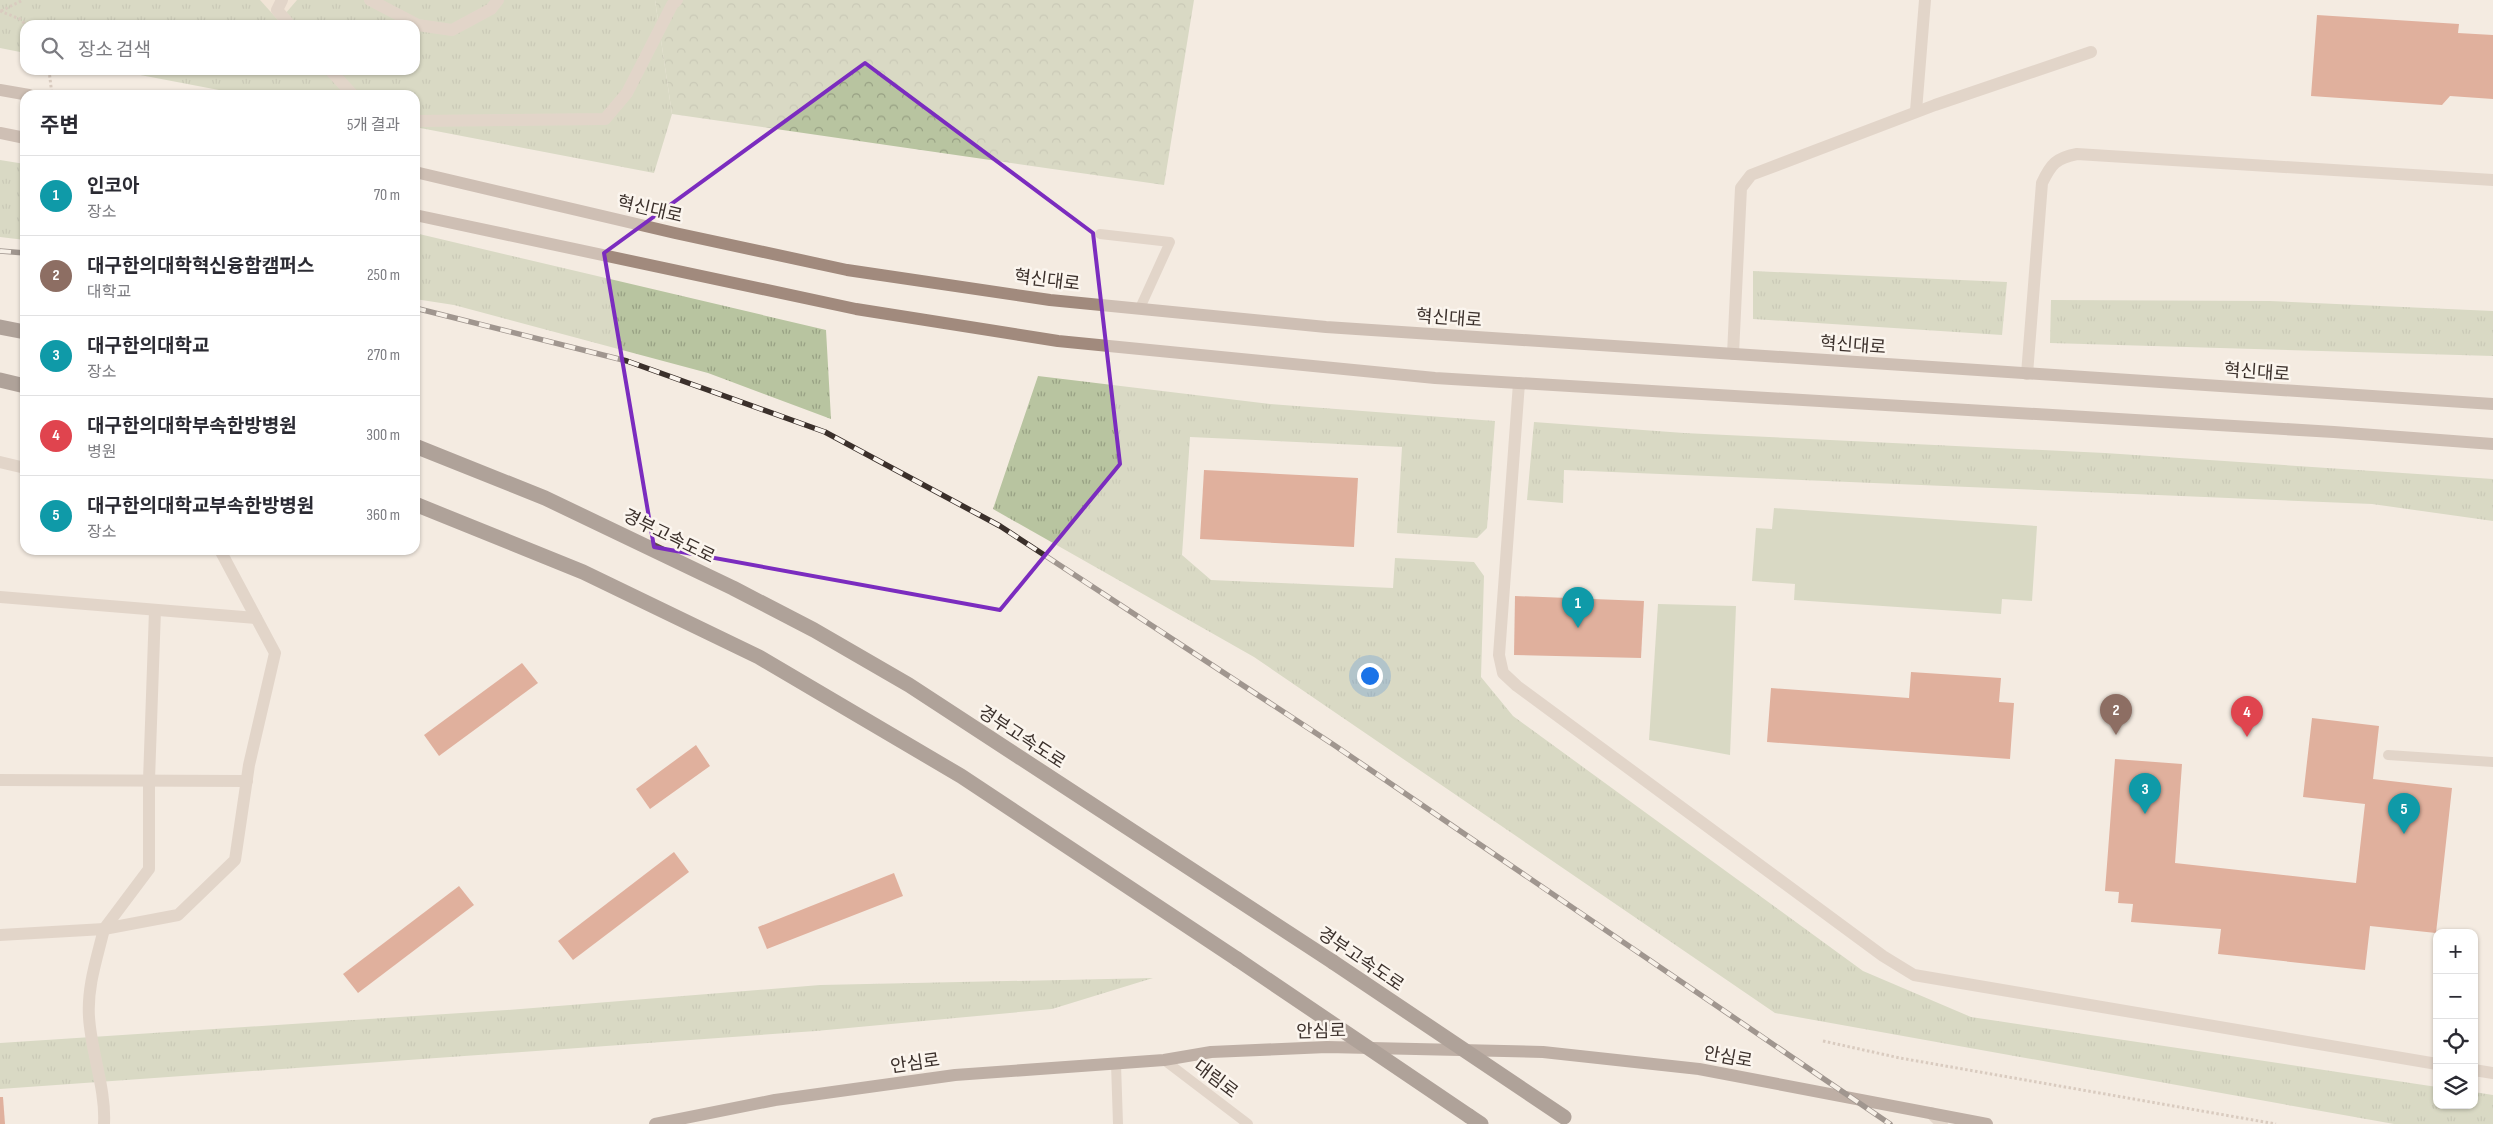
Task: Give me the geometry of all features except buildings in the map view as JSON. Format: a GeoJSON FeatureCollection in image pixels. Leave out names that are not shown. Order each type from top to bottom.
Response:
{"type":"FeatureCollection","features":[{"type":"Feature","properties":{"kind":"highway"},"geometry":{"type":"LineString","coordinates":[[0,326],[20,331]]}},
{"type":"Feature","properties":{"kind":"highway"},"geometry":{"type":"LineString","coordinates":[[0,380],[20,385]]}},
{"type":"Feature","properties":{"kind":"highway","name":"경부고속도로"},"geometry":{"type":"LineString","coordinates":[[420,448],[545,498],[733,588],[814,630],[916,690],[1333,962],[1569,1121]]}},
{"type":"Feature","properties":{"kind":"highway"},"geometry":{"type":"LineString","coordinates":[[420,506],[583,572],[759,657],[961,776],[1475,1120]]}},
{"type":"Feature","properties":{"kind":"main road"},"geometry":{"type":"LineString","coordinates":[[0,90],[20,94]]}},
{"type":"Feature","properties":{"kind":"main road"},"geometry":{"type":"LineString","coordinates":[[0,133],[20,137]]}},
{"type":"Feature","properties":{"kind":"main road","name":"혁신대로"},"geometry":{"type":"LineString","coordinates":[[420,173],[674,234],[847,270],[1050,300],[1326,327],[2493,404]]}},
{"type":"Feature","properties":{"kind":"main road"},"geometry":{"type":"LineString","coordinates":[[420,216],[856,309],[1058,341],[1435,378],[2304,430],[2493,444]]}},
{"type":"Feature","properties":{"kind":"main road","name":"안심로"},"geometry":{"type":"LineString","coordinates":[[654,1124],[776,1100],[955,1075],[1164,1060],[1211,1052],[1327,1047],[1543,1052],[1699,1069],[1987,1124]]}},
{"type":"Feature","properties":{"kind":"street"},"geometry":{"type":"LineString","coordinates":[[282,0],[277,10],[286,20]]}},
{"type":"Feature","properties":{"kind":"street"},"geometry":{"type":"LineString","coordinates":[[370,0],[408,20]]}},
{"type":"Feature","properties":{"kind":"street"},"geometry":{"type":"LineString","coordinates":[[420,25],[452,30],[491,9],[498,0]]}},
{"type":"Feature","properties":{"kind":"street"},"geometry":{"type":"LineString","coordinates":[[420,121],[604,119],[627,93],[672,5],[678,0]]}},
{"type":"Feature","properties":{"kind":"street"},"geometry":{"type":"LineString","coordinates":[[1916,112],[1925,0]]}},
{"type":"Feature","properties":{"kind":"street"},"geometry":{"type":"LineString","coordinates":[[1734,354],[1742,188],[1751,175],[1916,112],[2091,52]]}},
{"type":"Feature","properties":{"kind":"street"},"geometry":{"type":"LineString","coordinates":[[335,75],[348,90]]}},
{"type":"Feature","properties":{"kind":"street"},"geometry":{"type":"LineString","coordinates":[[2026,374],[2042,183],[2049,168],[2061,157],[2077,154],[2493,180]]}},
{"type":"Feature","properties":{"kind":"street"},"geometry":{"type":"LineString","coordinates":[[1519,383],[1499,655],[1503,673],[1524,692],[1883,956],[1914,975],[2433,1063]]}},
{"type":"Feature","properties":{"kind":"street"},"geometry":{"type":"LineString","coordinates":[[0,462],[20,467]]}},
{"type":"Feature","properties":{"kind":"street"},"geometry":{"type":"LineString","coordinates":[[0,935],[104,929],[178,915],[235,860],[247,781],[275,653],[223,555]]}},
{"type":"Feature","properties":{"kind":"street"},"geometry":{"type":"LineString","coordinates":[[0,597],[256,618]]}},
{"type":"Feature","properties":{"kind":"street"},"geometry":{"type":"LineString","coordinates":[[104,1124],[103,1099],[95,1066],[88,1016],[91,979],[104,929],[149,869],[149,780],[155,610]]}},
{"type":"Feature","properties":{"kind":"street"},"geometry":{"type":"LineString","coordinates":[[0,780],[247,781]]}},
{"type":"Feature","properties":{"kind":"street"},"geometry":{"type":"LineString","coordinates":[[2478,1071],[2493,1073]]}},
{"type":"Feature","properties":{"kind":"street"},"geometry":{"type":"LineString","coordinates":[[1931,1113],[1942,1124]]}},
{"type":"Feature","properties":{"kind":"lane"},"geometry":{"type":"LineString","coordinates":[[1100,234],[1170,242],[1140,308]]}},
{"type":"Feature","properties":{"kind":"lane"},"geometry":{"type":"LineString","coordinates":[[2388,756],[2493,762]]}},
{"type":"Feature","properties":{"kind":"lane","name":"대림로"},"geometry":{"type":"LineString","coordinates":[[1164,1060],[1248,1124]]}},
{"type":"Feature","properties":{"kind":"lane"},"geometry":{"type":"LineString","coordinates":[[1116,1064],[1118,1124]]}},
{"type":"Feature","properties":{"kind":"path"},"geometry":{"type":"LineString","coordinates":[[0,11],[23,0]]}},
{"type":"Feature","properties":{"kind":"path"},"geometry":{"type":"LineString","coordinates":[[0,11],[21,20]]}},
{"type":"Feature","properties":{"kind":"path"},"geometry":{"type":"LineString","coordinates":[[50,75],[51,90]]}},
{"type":"Feature","properties":{"kind":"path"},"geometry":{"type":"LineString","coordinates":[[1823,1041],[1900,1058],[2276,1124]]}},
{"type":"Feature","properties":{"kind":"highlighted area"},"geometry":{"type":"Polygon","coordinates":[[[865,63],[1093,233],[1120,464],[1000,610],[654,547],[604,253],[865,63]]]}},
{"type":"Feature","properties":{"kind":"green space"},"geometry":{"type":"Polygon","coordinates":[[[0,0],[655,0],[672,114],[654,173],[420,128],[420,90],[219,90],[140,75],[420,75],[420,20],[20,20],[20,52],[0,48],[0,0]]]}},
{"type":"Feature","properties":{"kind":"green space"},"geometry":{"type":"Polygon","coordinates":[[[655,0],[1194,0],[1164,185],[672,114],[655,0]]]}},
{"type":"Feature","properties":{"kind":"green space"},"geometry":{"type":"Polygon","coordinates":[[[0,160],[20,163],[20,239],[0,237],[0,160]]]}},
{"type":"Feature","properties":{"kind":"green space"},"geometry":{"type":"Polygon","coordinates":[[[420,234],[826,330],[831,419],[708,373],[454,305],[420,300],[420,234]]]}},
{"type":"Feature","properties":{"kind":"green space"},"geometry":{"type":"Polygon","coordinates":[[[1753,271],[2007,282],[2002,335],[1753,319],[1753,271]]]}},
{"type":"Feature","properties":{"kind":"green space"},"geometry":{"type":"Polygon","coordinates":[[[2051,300],[2270,301],[2493,311],[2493,356],[2050,343],[2051,300]]]}},
{"type":"Feature","properties":{"kind":"green space"},"geometry":{"type":"Polygon","coordinates":[[[1038,376],[1270,404],[1495,421],[1487,528],[1477,538],[1397,533],[1402,447],[1190,437],[1182,555],[1211,580],[1393,588],[1395,558],[1474,562],[1484,576],[1481,677],[1513,716],[1863,971],[1971,1017],[2433,1086],[2433,1109],[2478,1109],[2478,1093],[2493,1095],[2493,1124],[2394,1124],[1775,1013],[1254,657],[993,509],[1038,376]]]}},
{"type":"Feature","properties":{"kind":"green space"},"geometry":{"type":"Polygon","coordinates":[[[1534,422],[1684,433],[2105,453],[2493,479],[2493,521],[2372,504],[1564,470],[1563,503],[1527,500],[1534,422]]]}},
{"type":"Feature","properties":{"kind":"green space"},"geometry":{"type":"Polygon","coordinates":[[[1774,508],[2037,526],[2032,601],[2002,599],[2001,614],[1794,600],[1795,584],[1752,581],[1756,528],[1772,529],[1774,508]]]}},
{"type":"Feature","properties":{"kind":"green space"},"geometry":{"type":"Polygon","coordinates":[[[1658,604],[1736,606],[1730,755],[1649,740],[1658,604]]]}},
{"type":"Feature","properties":{"kind":"green space"},"geometry":{"type":"Polygon","coordinates":[[[1153,978],[1052,1009],[816,1031],[0,1089],[0,1043],[507,1010],[820,985],[1153,978]]]}},
{"type":"Feature","properties":{"kind":"shaded area"},"geometry":{"type":"Polygon","coordinates":[[[260,0],[297,0],[280,20],[260,0]]]}},
{"type":"Feature","properties":{"kind":"railway"},"geometry":{"type":"LineString","coordinates":[[0,251],[20,253]]}},
{"type":"Feature","properties":{"kind":"railway"},"geometry":{"type":"LineString","coordinates":[[420,309],[627,361],[825,432],[1000,526],[1334,745],[1890,1124]]}},
{"type":"Feature","properties":{"kind":"place","name":"인코아"},"geometry":{"type":"Point","coordinates":[1578,628]}},
{"type":"Feature","properties":{"kind":"place","name":"대구한의대학혁신융합캠퍼스"},"geometry":{"type":"Point","coordinates":[2116,735]}},
{"type":"Feature","properties":{"kind":"place","name":"대구한의대학부속한방병원"},"geometry":{"type":"Point","coordinates":[2247,737]}},
{"type":"Feature","properties":{"kind":"place","name":"대구한의대학교"},"geometry":{"type":"Point","coordinates":[2145,814]}},
{"type":"Feature","properties":{"kind":"place","name":"대구한의대학교부속한방병원"},"geometry":{"type":"Point","coordinates":[2404,834]}}]}
